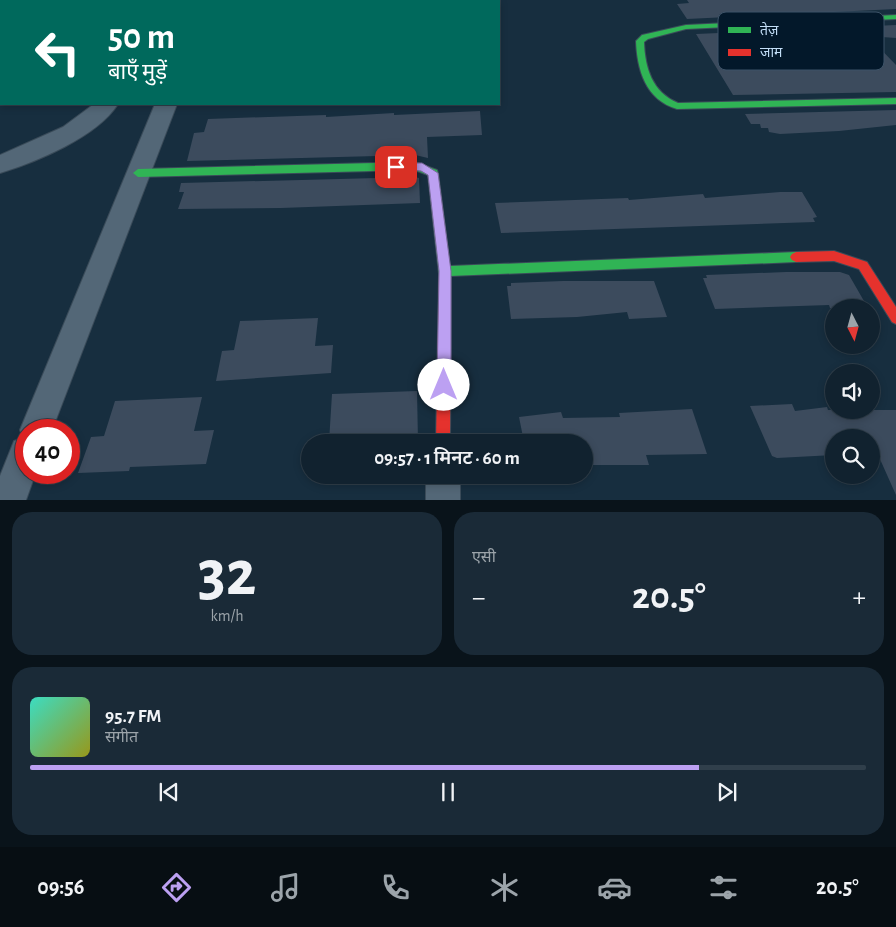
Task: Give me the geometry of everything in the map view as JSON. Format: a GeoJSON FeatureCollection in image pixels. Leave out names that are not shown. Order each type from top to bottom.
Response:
{"type":"FeatureCollection","features":[{"type":"Feature","properties":{"kind":"street"},"geometry":{"type":"LineString","coordinates":[[718,25],[686,27],[653,34],[640,41],[651,92],[665,103],[677,106],[896,101]]}},
{"type":"Feature","properties":{"kind":"street"},"geometry":{"type":"LineString","coordinates":[[0,164],[60,139],[81,127],[106,105]]}},
{"type":"Feature","properties":{"kind":"street"},"geometry":{"type":"LineString","coordinates":[[40,419],[166,105]]}},
{"type":"Feature","properties":{"kind":"street"},"geometry":{"type":"LineString","coordinates":[[138,173],[422,167],[433,173],[445,271],[443,434]]}},
{"type":"Feature","properties":{"kind":"street"},"geometry":{"type":"LineString","coordinates":[[445,271],[834,256],[863,265],[896,318]]}},
{"type":"Feature","properties":{"kind":"street"},"geometry":{"type":"LineString","coordinates":[[8,500],[15,482]]}},
{"type":"Feature","properties":{"kind":"street"},"geometry":{"type":"LineString","coordinates":[[443,484],[443,500]]}},
{"type":"Feature","properties":{"kind":"building"},"geometry":{"type":"Polygon","coordinates":[[[687,0],[896,0],[896,9],[833,12],[718,12],[718,18],[687,19],[677,4],[689,3],[687,0]]]}},
{"type":"Feature","properties":{"kind":"building"},"geometry":{"type":"Polygon","coordinates":[[[896,25],[896,38],[884,37],[884,26],[896,25]]]}},
{"type":"Feature","properties":{"kind":"building"},"geometry":{"type":"Polygon","coordinates":[[[718,33],[718,70],[884,70],[884,53],[896,65],[896,92],[733,95],[696,34],[718,33]]]}},
{"type":"Feature","properties":{"kind":"building"},"geometry":{"type":"Polygon","coordinates":[[[896,110],[896,125],[839,131],[780,134],[769,132],[768,128],[761,128],[760,124],[751,124],[745,114],[896,110]]]}},
{"type":"Feature","properties":{"kind":"building"},"geometry":{"type":"Polygon","coordinates":[[[480,111],[482,135],[427,137],[428,158],[415,155],[187,161],[194,133],[204,132],[208,119],[480,111]]]}},
{"type":"Feature","properties":{"kind":"building"},"geometry":{"type":"Polygon","coordinates":[[[419,178],[420,203],[281,208],[178,209],[184,192],[179,192],[181,183],[419,178]]]}},
{"type":"Feature","properties":{"kind":"building"},"geometry":{"type":"Polygon","coordinates":[[[802,192],[817,217],[813,218],[815,222],[501,233],[495,203],[628,198],[629,200],[703,194],[705,198],[802,192]]]}},
{"type":"Feature","properties":{"kind":"building"},"geometry":{"type":"Polygon","coordinates":[[[840,272],[849,275],[863,299],[825,299],[825,305],[715,309],[703,278],[707,278],[706,275],[840,272]]]}},
{"type":"Feature","properties":{"kind":"building"},"geometry":{"type":"Polygon","coordinates":[[[654,281],[667,317],[629,319],[627,312],[577,317],[511,319],[507,286],[511,286],[511,283],[654,281]]]}},
{"type":"Feature","properties":{"kind":"building"},"geometry":{"type":"Polygon","coordinates":[[[318,318],[315,346],[333,345],[331,373],[216,381],[222,351],[234,350],[240,321],[318,318]]]}},
{"type":"Feature","properties":{"kind":"building"},"geometry":{"type":"Polygon","coordinates":[[[417,391],[418,434],[330,434],[332,394],[417,391]]]}},
{"type":"Feature","properties":{"kind":"building"},"geometry":{"type":"Polygon","coordinates":[[[202,397],[194,431],[214,430],[206,464],[130,467],[129,471],[80,473],[80,467],[91,437],[104,436],[115,401],[202,397]]]}},
{"type":"Feature","properties":{"kind":"building"},"geometry":{"type":"Polygon","coordinates":[[[792,404],[795,411],[825,407],[825,419],[880,419],[880,410],[896,410],[896,495],[880,459],[880,429],[825,429],[825,455],[777,458],[772,456],[750,406],[792,404]]]}},
{"type":"Feature","properties":{"kind":"building"},"geometry":{"type":"Polygon","coordinates":[[[692,409],[707,454],[646,455],[649,465],[593,465],[593,434],[522,434],[519,417],[561,412],[563,418],[620,417],[619,413],[692,409]]]}},
{"type":"Feature","properties":{"kind":"traffic: fast"},"geometry":{"type":"LineString","coordinates":[[884,18],[896,17]]}},
{"type":"Feature","properties":{"kind":"traffic: fast"},"geometry":{"type":"LineString","coordinates":[[718,25],[686,27],[645,37],[640,41],[642,62],[648,81],[659,96],[667,102],[677,106],[896,101]]}},
{"type":"Feature","properties":{"kind":"traffic: fast"},"geometry":{"type":"LineString","coordinates":[[138,173],[415,166],[433,173],[445,274]]}},
{"type":"Feature","properties":{"kind":"traffic: fast"},"geometry":{"type":"LineString","coordinates":[[445,271],[796,257]]}},
{"type":"Feature","properties":{"kind":"traffic: jam"},"geometry":{"type":"LineString","coordinates":[[796,257],[834,256],[863,265],[896,318]]}},
{"type":"Feature","properties":{"kind":"traffic: jam"},"geometry":{"type":"LineString","coordinates":[[443,434],[445,274]]}},
{"type":"Feature","properties":{"kind":"route"},"geometry":{"type":"LineString","coordinates":[[396,167],[422,167],[427,168],[433,173],[445,271],[444,385]]}}]}
